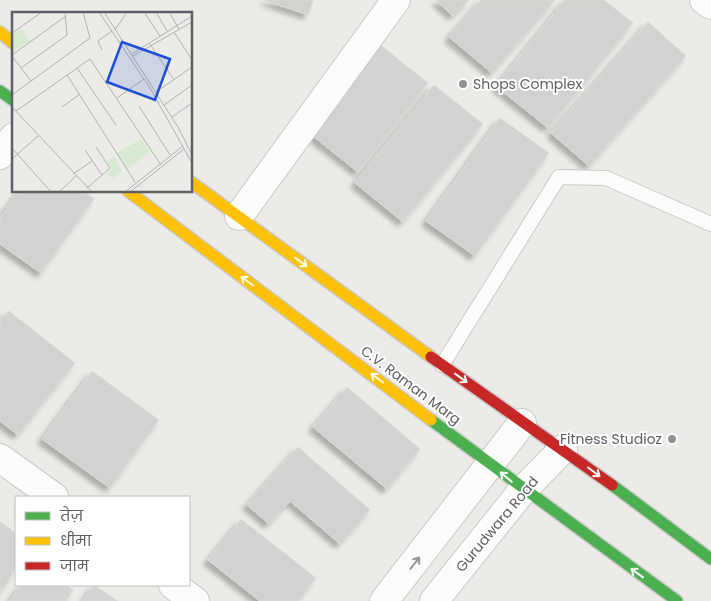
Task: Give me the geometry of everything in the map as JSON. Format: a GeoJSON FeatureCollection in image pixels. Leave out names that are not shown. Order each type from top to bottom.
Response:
{"type":"FeatureCollection","features":[{"type":"Feature","properties":{"kind":"main road"},"geometry":{"type":"LineString","coordinates":[[0,32],[12,42]]}},
{"type":"Feature","properties":{"kind":"main road"},"geometry":{"type":"LineString","coordinates":[[0,90],[12,99]]}},
{"type":"Feature","properties":{"kind":"main road"},"geometry":{"type":"LineString","coordinates":[[192,183],[522,423],[563,449],[711,559]]}},
{"type":"Feature","properties":{"kind":"main road","name":"C.V. Raman Marg"},"geometry":{"type":"LineString","coordinates":[[129,192],[492,464],[523,490],[677,601]]}},
{"type":"Feature","properties":{"kind":"street"},"geometry":{"type":"LineString","coordinates":[[239,216],[396,0]]}},
{"type":"Feature","properties":{"kind":"street"},"geometry":{"type":"LineString","coordinates":[[704,0],[711,5]]}},
{"type":"Feature","properties":{"kind":"street"},"geometry":{"type":"LineString","coordinates":[[0,155],[12,140]]}},
{"type":"Feature","properties":{"kind":"street"},"geometry":{"type":"LineString","coordinates":[[384,601],[522,423]]}},
{"type":"Feature","properties":{"kind":"street","name":"Gurudwara Road"},"geometry":{"type":"LineString","coordinates":[[434,601],[523,490],[563,449]]}},
{"type":"Feature","properties":{"kind":"street"},"geometry":{"type":"LineString","coordinates":[[0,458],[53,496]]}},
{"type":"Feature","properties":{"kind":"street"},"geometry":{"type":"LineString","coordinates":[[174,586],[195,601]]}},
{"type":"Feature","properties":{"kind":"lane"},"geometry":{"type":"LineString","coordinates":[[442,365],[559,177],[606,178],[711,224]]}},
{"type":"Feature","properties":{"kind":"building"},"geometry":{"type":"Polygon","coordinates":[[[264,0],[313,0],[308,15],[264,0]]]}},
{"type":"Feature","properties":{"kind":"building"},"geometry":{"type":"Polygon","coordinates":[[[436,0],[469,0],[453,16],[436,0]]]}},
{"type":"Feature","properties":{"kind":"building"},"geometry":{"type":"Polygon","coordinates":[[[481,0],[555,0],[492,73],[449,37],[481,0]]]}},
{"type":"Feature","properties":{"kind":"building"},"geometry":{"type":"Polygon","coordinates":[[[565,0],[604,0],[633,23],[548,128],[496,86],[565,0]]]}},
{"type":"Feature","properties":{"kind":"building"},"geometry":{"type":"Polygon","coordinates":[[[648,22],[686,56],[589,166],[551,133],[648,22]]]}},
{"type":"Feature","properties":{"kind":"building"},"geometry":{"type":"Polygon","coordinates":[[[378,43],[428,83],[358,172],[308,132],[378,43]]]}},
{"type":"Feature","properties":{"kind":"building"},"geometry":{"type":"Polygon","coordinates":[[[434,85],[483,124],[403,222],[355,183],[434,85]]]}},
{"type":"Feature","properties":{"kind":"building"},"geometry":{"type":"Polygon","coordinates":[[[500,118],[549,153],[475,256],[426,221],[500,118]]]}},
{"type":"Feature","properties":{"kind":"building"},"geometry":{"type":"Polygon","coordinates":[[[18,192],[84,192],[94,199],[41,273],[0,244],[0,218],[18,192]]]}},
{"type":"Feature","properties":{"kind":"building"},"geometry":{"type":"Polygon","coordinates":[[[9,311],[75,363],[18,435],[0,421],[0,321],[9,311]]]}},
{"type":"Feature","properties":{"kind":"building"},"geometry":{"type":"Polygon","coordinates":[[[92,371],[159,420],[110,488],[42,439],[92,371]]]}},
{"type":"Feature","properties":{"kind":"building"},"geometry":{"type":"Polygon","coordinates":[[[347,387],[420,449],[387,489],[313,427],[347,387]]]}},
{"type":"Feature","properties":{"kind":"building"},"geometry":{"type":"Polygon","coordinates":[[[298,447],[370,510],[340,544],[290,501],[269,524],[247,505],[298,447]]]}},
{"type":"Feature","properties":{"kind":"building"},"geometry":{"type":"Polygon","coordinates":[[[241,519],[316,578],[298,601],[260,601],[208,560],[241,519]]]}},
{"type":"Feature","properties":{"kind":"building"},"geometry":{"type":"Polygon","coordinates":[[[0,522],[15,532],[15,570],[0,593],[0,522]]]}},
{"type":"Feature","properties":{"kind":"building"},"geometry":{"type":"Polygon","coordinates":[[[20,586],[67,586],[73,590],[66,601],[10,601],[20,586]]]}},
{"type":"Feature","properties":{"kind":"building"},"geometry":{"type":"Polygon","coordinates":[[[93,586],[96,586],[118,601],[83,601],[93,586]]]}},
{"type":"Feature","properties":{"kind":"traffic: fast"},"geometry":{"type":"LineString","coordinates":[[0,91],[12,100]]}},
{"type":"Feature","properties":{"kind":"traffic: fast"},"geometry":{"type":"LineString","coordinates":[[431,420],[677,601]]}},
{"type":"Feature","properties":{"kind":"traffic: fast"},"geometry":{"type":"LineString","coordinates":[[612,485],[711,559]]}},
{"type":"Feature","properties":{"kind":"traffic: slow"},"geometry":{"type":"LineString","coordinates":[[0,32],[12,42]]}},
{"type":"Feature","properties":{"kind":"traffic: slow"},"geometry":{"type":"LineString","coordinates":[[192,183],[431,357]]}},
{"type":"Feature","properties":{"kind":"traffic: slow"},"geometry":{"type":"LineString","coordinates":[[129,192],[431,420]]}},
{"type":"Feature","properties":{"kind":"traffic: jam"},"geometry":{"type":"LineString","coordinates":[[431,357],[612,485]]}},
{"type":"Feature","properties":{"kind":"place","name":"Shops Complex"},"geometry":{"type":"Point","coordinates":[463,84]}},
{"type":"Feature","properties":{"kind":"place","name":"Fitness Studioz"},"geometry":{"type":"Point","coordinates":[672,439]}}]}
